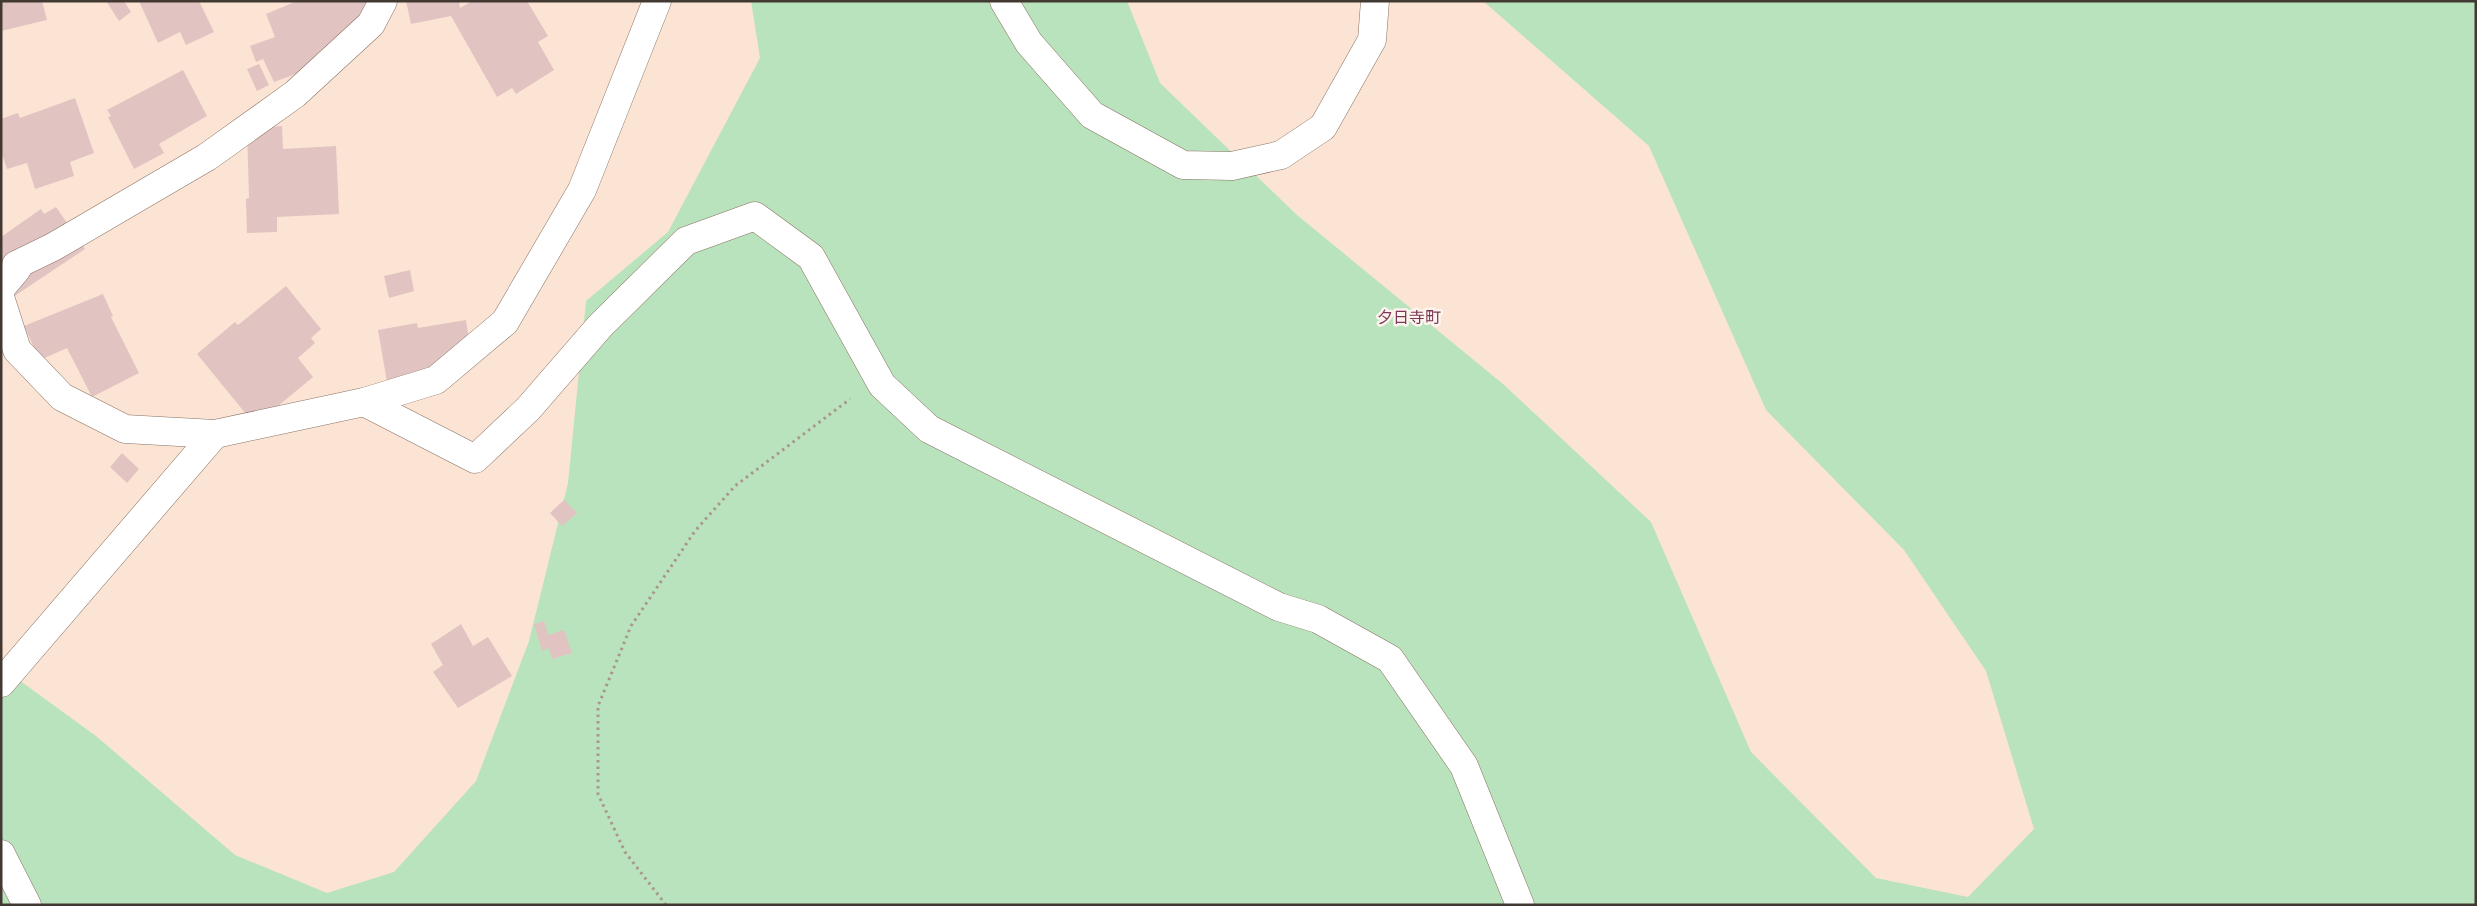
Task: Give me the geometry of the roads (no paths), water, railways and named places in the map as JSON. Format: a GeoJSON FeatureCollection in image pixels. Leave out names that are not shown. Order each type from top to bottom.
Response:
{"type":"FeatureCollection","features":[{"type":"Feature","properties":{"kind":"street"},"geometry":{"type":"LineString","coordinates":[[1,288],[17,270],[16,265],[53,247],[207,157],[295,94],[372,24],[383,1]]}},
{"type":"Feature","properties":{"kind":"street"},"geometry":{"type":"LineString","coordinates":[[1,300],[17,350],[62,397],[125,429],[214,434],[364,402],[436,380],[505,322],[582,190],[657,1]]}},
{"type":"Feature","properties":{"kind":"street"},"geometry":{"type":"LineString","coordinates":[[1004,1],[1029,43],[1092,115],[1183,166],[1232,166],[1281,155],[1323,128],[1372,40],[1375,1]]}},
{"type":"Feature","properties":{"kind":"street"},"geometry":{"type":"LineString","coordinates":[[364,402],[475,459],[528,409],[600,326],[686,241],[755,216],[811,256],[882,385],[929,429],[1279,607],[1318,619],[1390,659],[1464,766],[1520,905]]}},
{"type":"Feature","properties":{"kind":"street"},"geometry":{"type":"LineString","coordinates":[[1,683],[214,434]]}},
{"type":"Feature","properties":{"kind":"street"},"geometry":{"type":"LineString","coordinates":[[1,854],[27,905]]}},
{"type":"Feature","properties":{"kind":"district","name":"夕日寺町"},"geometry":{"type":"Point","coordinates":[1409,317]}}]}
